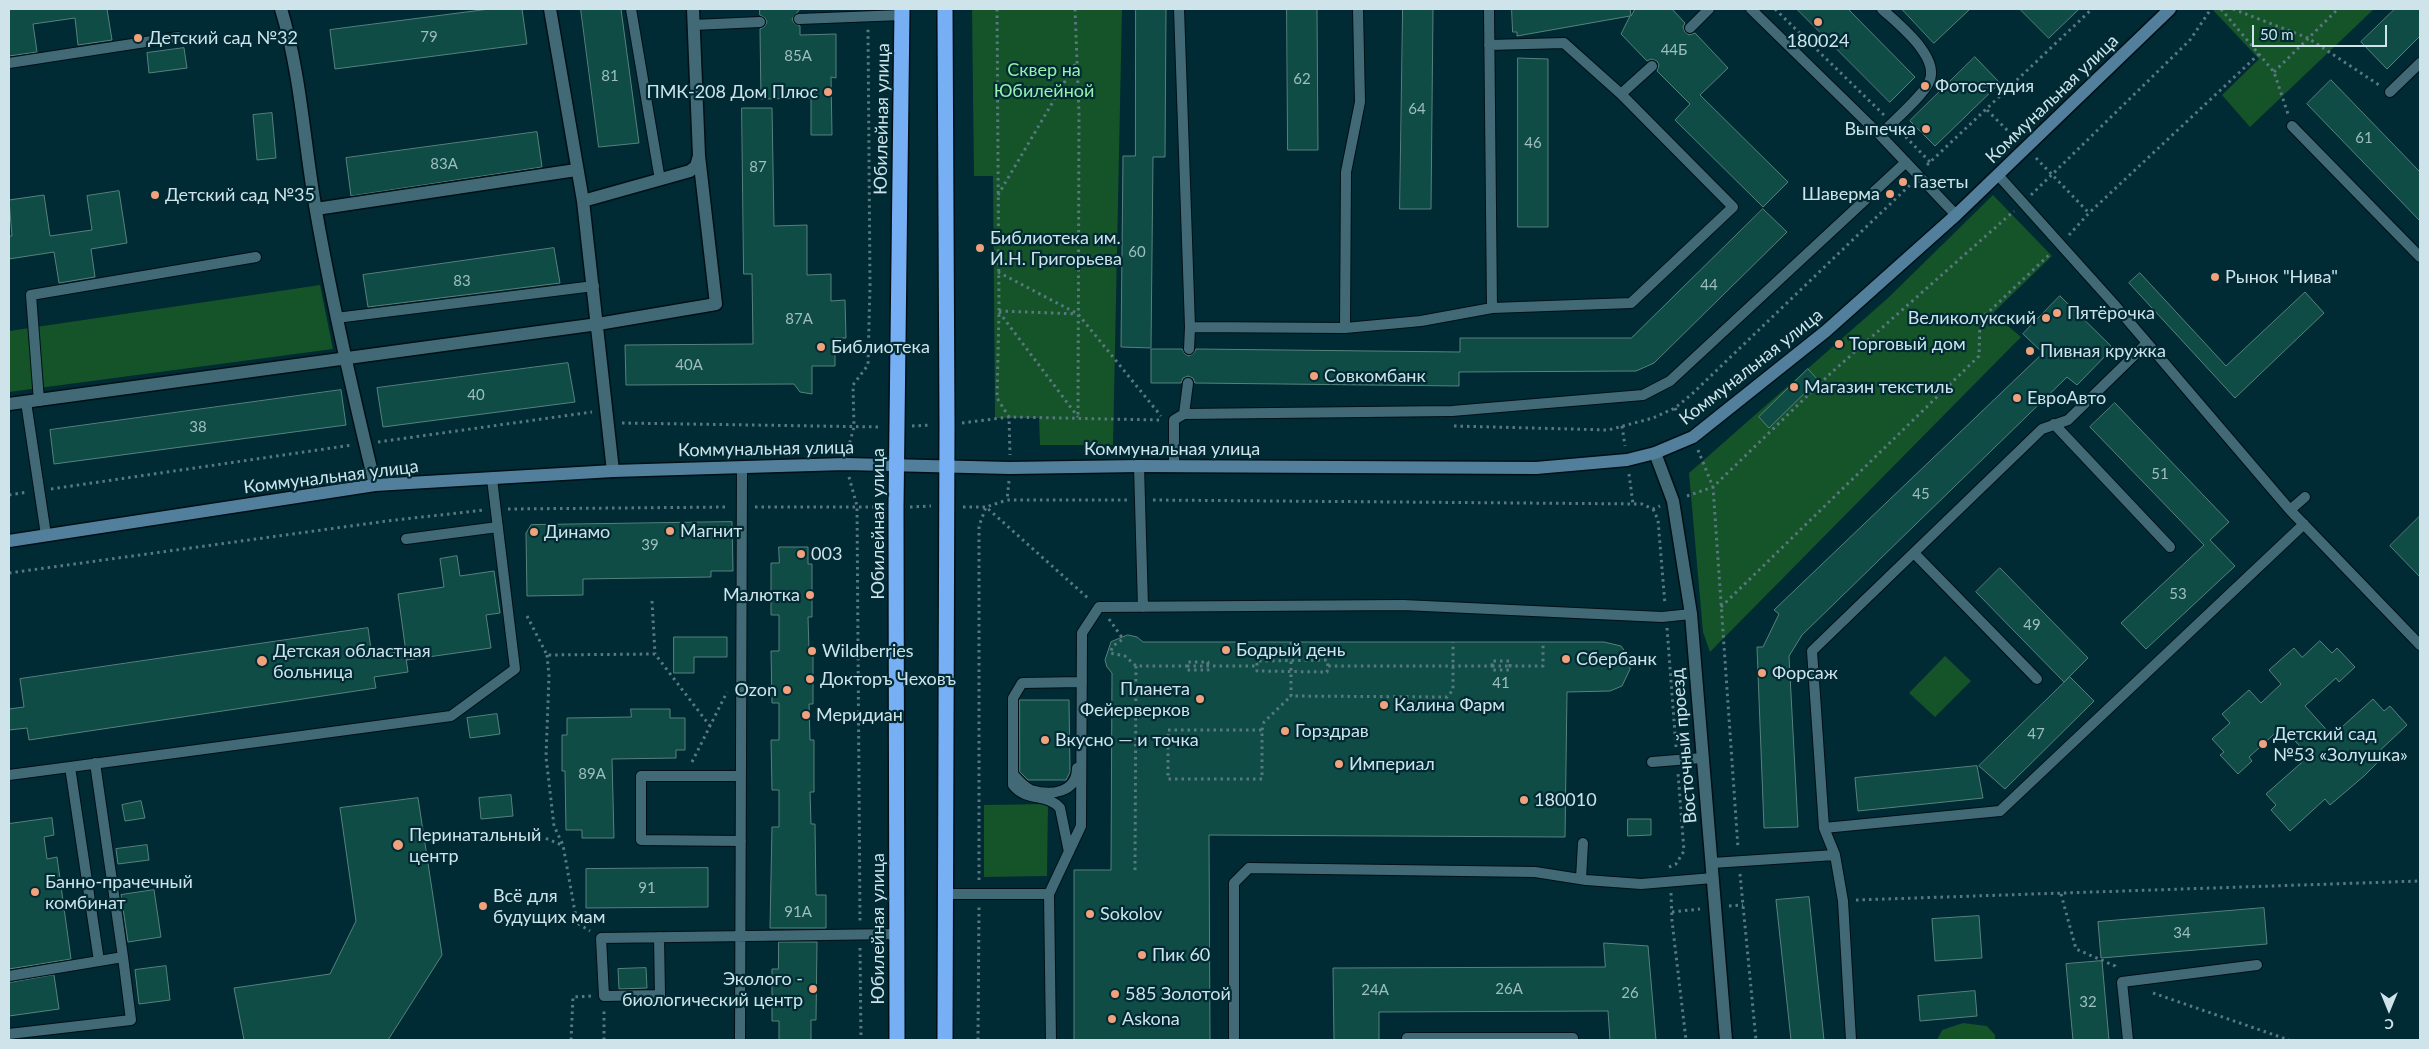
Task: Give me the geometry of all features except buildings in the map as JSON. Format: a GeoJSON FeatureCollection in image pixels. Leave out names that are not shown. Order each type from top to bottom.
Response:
{"type":"FeatureCollection","features":[{"type":"Feature","properties":{"kind":"highway"},"geometry":{"type":"LineString","coordinates":[[945,9],[947,425],[945,1040]]}},
{"type":"Feature","properties":{"kind":"highway","name":"Юбилейная улица"},"geometry":{"type":"LineString","coordinates":[[897,1040],[898,426],[902,12]]}},
{"type":"Feature","properties":{"kind":"main road","name":"Коммунальная улица"},"geometry":{"type":"LineString","coordinates":[[9,541],[375,486],[613,471],[845,464],[1010,468],[1174,466],[1536,468],[1596,464],[1655,453],[1680,443],[1706,429],[1826,331],[1998,176],[2170,9]]}},
{"type":"Feature","properties":{"kind":"street"},"geometry":{"type":"LineString","coordinates":[[281,9],[290,40],[316,209],[344,359],[375,486]]}},
{"type":"Feature","properties":{"kind":"street"},"geometry":{"type":"LineString","coordinates":[[550,9],[576,170],[583,201],[594,286],[613,471]]}},
{"type":"Feature","properties":{"kind":"street"},"geometry":{"type":"LineString","coordinates":[[9,404],[598,324],[716,304],[699,156],[693,9]]}},
{"type":"Feature","properties":{"kind":"street"},"geometry":{"type":"LineString","coordinates":[[583,201],[690,171],[696,166],[699,156]]}},
{"type":"Feature","properties":{"kind":"street"},"geometry":{"type":"LineString","coordinates":[[316,209],[576,170]]}},
{"type":"Feature","properties":{"kind":"street","name":"Восточный проезд"},"geometry":{"type":"LineString","coordinates":[[1655,453],[1673,501],[1691,614],[1726,1040]]}},
{"type":"Feature","properties":{"kind":"lane"},"geometry":{"type":"LineString","coordinates":[[631,9],[660,180]]}},
{"type":"Feature","properties":{"kind":"lane"},"geometry":{"type":"LineString","coordinates":[[1179,9],[1190,327],[1189,349]]}},
{"type":"Feature","properties":{"kind":"lane"},"geometry":{"type":"LineString","coordinates":[[1345,328],[1346,172],[1360,102],[1358,9]]}},
{"type":"Feature","properties":{"kind":"lane"},"geometry":{"type":"LineString","coordinates":[[1489,9],[1492,308]]}},
{"type":"Feature","properties":{"kind":"lane"},"geometry":{"type":"LineString","coordinates":[[1690,28],[1709,9]]}},
{"type":"Feature","properties":{"kind":"lane"},"geometry":{"type":"LineString","coordinates":[[1751,9],[1880,135],[1956,215]]}},
{"type":"Feature","properties":{"kind":"lane"},"geometry":{"type":"LineString","coordinates":[[1880,135],[1929,82],[1932,70],[1928,59],[1918,44],[1882,9]]}},
{"type":"Feature","properties":{"kind":"lane"},"geometry":{"type":"LineString","coordinates":[[799,19],[868,18],[902,12]]}},
{"type":"Feature","properties":{"kind":"lane"},"geometry":{"type":"LineString","coordinates":[[693,25],[760,22]]}},
{"type":"Feature","properties":{"kind":"lane"},"geometry":{"type":"LineString","coordinates":[[9,63],[178,37]]}},
{"type":"Feature","properties":{"kind":"lane"},"geometry":{"type":"LineString","coordinates":[[1190,327],[1345,328],[1421,321],[1492,308],[1631,303],[1732,207],[1621,94],[1564,43],[1489,45]]}},
{"type":"Feature","properties":{"kind":"lane"},"geometry":{"type":"LineString","coordinates":[[2390,92],[2420,63]]}},
{"type":"Feature","properties":{"kind":"lane"},"geometry":{"type":"LineString","coordinates":[[1621,94],[1652,66]]}},
{"type":"Feature","properties":{"kind":"lane"},"geometry":{"type":"LineString","coordinates":[[2292,126],[2420,257]]}},
{"type":"Feature","properties":{"kind":"lane"},"geometry":{"type":"LineString","coordinates":[[1174,466],[1174,420],[1184,414],[1452,411],[1643,395],[1670,381],[1906,162]]}},
{"type":"Feature","properties":{"kind":"lane"},"geometry":{"type":"LineString","coordinates":[[1998,176],[2023,204],[2033,212],[2290,510],[2418,639]]}},
{"type":"Feature","properties":{"kind":"lane"},"geometry":{"type":"LineString","coordinates":[[40,401],[31,296],[256,257]]}},
{"type":"Feature","properties":{"kind":"lane"},"geometry":{"type":"LineString","coordinates":[[336,318],[594,286]]}},
{"type":"Feature","properties":{"kind":"lane"},"geometry":{"type":"LineString","coordinates":[[1851,1040],[1843,901],[1835,855],[1824,828],[1812,650],[2042,429],[2068,420],[2147,343]]}},
{"type":"Feature","properties":{"kind":"lane"},"geometry":{"type":"LineString","coordinates":[[1184,414],[1188,383]]}},
{"type":"Feature","properties":{"kind":"lane"},"geometry":{"type":"LineString","coordinates":[[26,402],[46,535]]}},
{"type":"Feature","properties":{"kind":"lane"},"geometry":{"type":"LineString","coordinates":[[2054,424],[2170,547]]}},
{"type":"Feature","properties":{"kind":"lane"},"geometry":{"type":"LineString","coordinates":[[740,1040],[742,466]]}},
{"type":"Feature","properties":{"kind":"lane"},"geometry":{"type":"LineString","coordinates":[[1138,466],[1143,607]]}},
{"type":"Feature","properties":{"kind":"lane"},"geometry":{"type":"LineString","coordinates":[[9,775],[450,716],[515,669],[492,480]]}},
{"type":"Feature","properties":{"kind":"lane"},"geometry":{"type":"LineString","coordinates":[[2290,510],[2304,497]]}},
{"type":"Feature","properties":{"kind":"lane"},"geometry":{"type":"LineString","coordinates":[[1824,828],[2000,811],[2304,524]]}},
{"type":"Feature","properties":{"kind":"lane"},"geometry":{"type":"LineString","coordinates":[[406,539],[498,527]]}},
{"type":"Feature","properties":{"kind":"lane"},"geometry":{"type":"LineString","coordinates":[[1914,553],[2037,679]]}},
{"type":"Feature","properties":{"kind":"lane"},"geometry":{"type":"LineString","coordinates":[[1013,774],[1030,790],[1064,791],[1072,786],[1077,776],[1077,701],[1082,633],[1099,607],[1403,605],[1662,617],[1691,614]]}},
{"type":"Feature","properties":{"kind":"lane"},"geometry":{"type":"LineString","coordinates":[[1069,852],[1060,808],[1047,798],[1035,798],[1017,790],[1013,785],[1013,698],[1022,683],[1079,682]]}},
{"type":"Feature","properties":{"kind":"lane"},"geometry":{"type":"LineString","coordinates":[[1051,1040],[1050,894],[1081,826],[1079,682]]}},
{"type":"Feature","properties":{"kind":"lane"},"geometry":{"type":"LineString","coordinates":[[1652,762],[1702,758]]}},
{"type":"Feature","properties":{"kind":"lane"},"geometry":{"type":"LineString","coordinates":[[9,1034],[131,1020],[96,763]]}},
{"type":"Feature","properties":{"kind":"lane"},"geometry":{"type":"LineString","coordinates":[[70,767],[99,962]]}},
{"type":"Feature","properties":{"kind":"lane"},"geometry":{"type":"LineString","coordinates":[[741,776],[641,776],[641,840],[741,841]]}},
{"type":"Feature","properties":{"kind":"lane"},"geometry":{"type":"LineString","coordinates":[[1581,879],[1584,843]]}},
{"type":"Feature","properties":{"kind":"lane"},"geometry":{"type":"LineString","coordinates":[[1712,863],[1835,855]]}},
{"type":"Feature","properties":{"kind":"lane"},"geometry":{"type":"LineString","coordinates":[[1234,1040],[1234,883],[1249,868],[1535,872],[1581,879],[1641,884],[1713,878]]}},
{"type":"Feature","properties":{"kind":"lane"},"geometry":{"type":"LineString","coordinates":[[946,894],[1050,894]]}},
{"type":"Feature","properties":{"kind":"lane"},"geometry":{"type":"LineString","coordinates":[[659,937],[660,994],[604,996],[601,938],[659,937],[741,936],[860,934],[897,934]]}},
{"type":"Feature","properties":{"kind":"lane"},"geometry":{"type":"LineString","coordinates":[[9,976],[123,957]]}},
{"type":"Feature","properties":{"kind":"lane"},"geometry":{"type":"LineString","coordinates":[[2128,1040],[2122,982],[2257,965]]}},
{"type":"Feature","properties":{"kind":"lane"},"geometry":{"type":"LineString","coordinates":[[1407,1040],[1407,1038],[1573,1038],[1573,1040]]}},
{"type":"Feature","properties":{"kind":"path"},"geometry":{"type":"LineString","coordinates":[[996,9],[999,311],[997,398],[1009,417],[1010,468],[1007,500]]}},
{"type":"Feature","properties":{"kind":"path"},"geometry":{"type":"LineString","coordinates":[[1775,9],[1892,122],[1930,162]]}},
{"type":"Feature","properties":{"kind":"path"},"geometry":{"type":"LineString","coordinates":[[1450,426],[1608,430],[1653,418],[1675,408],[1907,190],[1917,174],[2092,9]]}},
{"type":"Feature","properties":{"kind":"path"},"geometry":{"type":"LineString","coordinates":[[978,866],[979,526],[986,507],[1007,500],[1139,500],[1642,504],[1653,509],[1713,487],[1832,372],[2023,204],[2051,173],[2190,40],[2211,9]]}},
{"type":"Feature","properties":{"kind":"path"},"geometry":{"type":"LineString","coordinates":[[2221,9],[2274,72],[2292,126]]}},
{"type":"Feature","properties":{"kind":"path"},"geometry":{"type":"LineString","coordinates":[[2233,9],[2308,38],[2390,92]]}},
{"type":"Feature","properties":{"kind":"path"},"geometry":{"type":"LineString","coordinates":[[2274,72],[2338,9]]}},
{"type":"Feature","properties":{"kind":"path"},"geometry":{"type":"LineString","coordinates":[[1074,10],[1079,113],[1078,417]]}},
{"type":"Feature","properties":{"kind":"path"},"geometry":{"type":"LineString","coordinates":[[861,1040],[857,506],[845,464],[854,428],[853,385],[868,365],[870,285],[868,18]]}},
{"type":"Feature","properties":{"kind":"path"},"geometry":{"type":"LineString","coordinates":[[1721,607],[1979,356],[1980,320],[2060,245],[2089,213],[2259,54]]}},
{"type":"Feature","properties":{"kind":"path"},"geometry":{"type":"LineString","coordinates":[[997,196],[1077,60]]}},
{"type":"Feature","properties":{"kind":"path"},"geometry":{"type":"LineString","coordinates":[[2051,173],[2089,213]]}},
{"type":"Feature","properties":{"kind":"path"},"geometry":{"type":"LineString","coordinates":[[9,495],[590,411],[608,423],[854,428],[947,425],[1009,417],[1164,420],[1078,314],[998,272]]}},
{"type":"Feature","properties":{"kind":"path"},"geometry":{"type":"LineString","coordinates":[[999,311],[1078,314]]}},
{"type":"Feature","properties":{"kind":"path"},"geometry":{"type":"LineString","coordinates":[[999,311],[1078,417]]}},
{"type":"Feature","properties":{"kind":"path"},"geometry":{"type":"LineString","coordinates":[[1713,487],[1739,861],[1756,1040]]}},
{"type":"Feature","properties":{"kind":"path"},"geometry":{"type":"LineString","coordinates":[[9,573],[386,521],[496,509]]}},
{"type":"Feature","properties":{"kind":"path"},"geometry":{"type":"LineString","coordinates":[[652,601],[655,654],[710,726]]}},
{"type":"Feature","properties":{"kind":"path"},"geometry":{"type":"LineString","coordinates":[[527,616],[547,655],[546,757],[554,826],[563,845],[577,923],[601,938]]}},
{"type":"Feature","properties":{"kind":"path"},"geometry":{"type":"LineString","coordinates":[[1291,642],[1291,696]]}},
{"type":"Feature","properties":{"kind":"path"},"geometry":{"type":"LineString","coordinates":[[1262,730],[1168,730],[1168,779],[1262,779],[1262,730],[1264,722],[1291,696],[1447,697],[1453,690],[1452,642]]}},
{"type":"Feature","properties":{"kind":"path"},"geometry":{"type":"LineString","coordinates":[[1510,666],[1543,666],[1543,642]]}},
{"type":"Feature","properties":{"kind":"path"},"geometry":{"type":"LineString","coordinates":[[547,655],[655,654]]}},
{"type":"Feature","properties":{"kind":"path"},"geometry":{"type":"LineString","coordinates":[[1327,660],[1328,666],[1327,672],[1257,671],[1257,661],[1327,660]]}},
{"type":"Feature","properties":{"kind":"path"},"geometry":{"type":"LineString","coordinates":[[1492,661],[1510,661],[1510,670],[1492,670],[1492,666],[1492,661]]}},
{"type":"Feature","properties":{"kind":"path"},"geometry":{"type":"LineString","coordinates":[[1208,668],[1208,662],[1188,662],[1188,666],[1208,668],[1257,666]]}},
{"type":"Feature","properties":{"kind":"path"},"geometry":{"type":"LineString","coordinates":[[1135,870],[1136,666]]}},
{"type":"Feature","properties":{"kind":"path"},"geometry":{"type":"LineString","coordinates":[[1328,666],[1492,666]]}},
{"type":"Feature","properties":{"kind":"path"},"geometry":{"type":"LineString","coordinates":[[686,776],[730,686]]}},
{"type":"Feature","properties":{"kind":"path"},"geometry":{"type":"LineString","coordinates":[[533,837],[563,845]]}},
{"type":"Feature","properties":{"kind":"path"},"geometry":{"type":"LineString","coordinates":[[1843,901],[2420,881]]}},
{"type":"Feature","properties":{"kind":"path"},"geometry":{"type":"LineString","coordinates":[[2062,894],[2076,948],[2115,966],[2122,982]]}},
{"type":"Feature","properties":{"kind":"path"},"geometry":{"type":"LineString","coordinates":[[978,900],[978,1040]]}},
{"type":"Feature","properties":{"kind":"path"},"geometry":{"type":"LineString","coordinates":[[2150,992],[2289,1040]]}},
{"type":"Feature","properties":{"kind":"path"},"geometry":{"type":"LineString","coordinates":[[571,1040],[573,997],[604,996],[604,1040]]}},
{"type":"Feature","properties":{"kind":"green space","name":"Сквер на Юбилейной"},"geometry":{"type":"Polygon","coordinates":[[[972,9],[1122,9],[1113,445],[1040,445],[1039,418],[995,418],[993,176],[974,176],[972,9]]]}},
{"type":"Feature","properties":{"kind":"green space"},"geometry":{"type":"Polygon","coordinates":[[[2212,9],[2374,9],[2250,127],[2222,95],[2259,59],[2212,9]]]}},
{"type":"Feature","properties":{"kind":"green space"},"geometry":{"type":"Polygon","coordinates":[[[1993,195],[2052,256],[1993,313],[2021,337],[1710,652],[1703,632],[1689,473],[1888,298],[1993,195]]]}},
{"type":"Feature","properties":{"kind":"green space"},"geometry":{"type":"Polygon","coordinates":[[[320,285],[333,349],[9,392],[9,331],[320,285]]]}},
{"type":"Feature","properties":{"kind":"green space"},"geometry":{"type":"Polygon","coordinates":[[[1945,656],[1971,681],[1935,717],[1909,693],[1945,656]]]}},
{"type":"Feature","properties":{"kind":"green space"},"geometry":{"type":"Polygon","coordinates":[[[1048,804],[1047,876],[984,877],[984,805],[1048,804]]]}},
{"type":"Feature","properties":{"kind":"green space"},"geometry":{"type":"Polygon","coordinates":[[[1963,1023],[1987,1026],[1995,1035],[1995,1040],[1937,1040],[1942,1030],[1963,1023]]]}},
{"type":"Feature","properties":{"kind":"place","name":"180024"},"geometry":{"type":"Point","coordinates":[1818,22]}},
{"type":"Feature","properties":{"kind":"place","name":"Детский сад №32"},"geometry":{"type":"Point","coordinates":[138,38]}},
{"type":"Feature","properties":{"kind":"place","name":"Фотостудия"},"geometry":{"type":"Point","coordinates":[1925,86]}},
{"type":"Feature","properties":{"kind":"place","name":"ПМК-208 Дом Плюс"},"geometry":{"type":"Point","coordinates":[828,92]}},
{"type":"Feature","properties":{"kind":"place","name":"Выпечка"},"geometry":{"type":"Point","coordinates":[1926,129]}},
{"type":"Feature","properties":{"kind":"place","name":"Газеты"},"geometry":{"type":"Point","coordinates":[1903,182]}},
{"type":"Feature","properties":{"kind":"place","name":"Шаверма"},"geometry":{"type":"Point","coordinates":[1890,194]}},
{"type":"Feature","properties":{"kind":"place","name":"Детский сад №35"},"geometry":{"type":"Point","coordinates":[155,195]}},
{"type":"Feature","properties":{"kind":"place","name":"Библиотека им. И.Н. Григорьева"},"geometry":{"type":"Point","coordinates":[980,248]}},
{"type":"Feature","properties":{"kind":"place","name":"Рынок \"Нива\""},"geometry":{"type":"Point","coordinates":[2215,277]}},
{"type":"Feature","properties":{"kind":"place","name":"Пятёрочка"},"geometry":{"type":"Point","coordinates":[2057,313]}},
{"type":"Feature","properties":{"kind":"place","name":"Великолукский"},"geometry":{"type":"Point","coordinates":[2046,318]}},
{"type":"Feature","properties":{"kind":"place","name":"Торговый дом"},"geometry":{"type":"Point","coordinates":[1839,344]}},
{"type":"Feature","properties":{"kind":"place","name":"Библиотека"},"geometry":{"type":"Point","coordinates":[821,347]}},
{"type":"Feature","properties":{"kind":"place","name":"Пивная кружка"},"geometry":{"type":"Point","coordinates":[2030,351]}},
{"type":"Feature","properties":{"kind":"place","name":"Совкомбанк"},"geometry":{"type":"Point","coordinates":[1314,376]}},
{"type":"Feature","properties":{"kind":"place","name":"Магазин текстиль"},"geometry":{"type":"Point","coordinates":[1794,387]}},
{"type":"Feature","properties":{"kind":"place","name":"ЕвроАвто"},"geometry":{"type":"Point","coordinates":[2017,398]}},
{"type":"Feature","properties":{"kind":"place","name":"Магнит"},"geometry":{"type":"Point","coordinates":[670,531]}},
{"type":"Feature","properties":{"kind":"place","name":"Динамо"},"geometry":{"type":"Point","coordinates":[534,532]}},
{"type":"Feature","properties":{"kind":"place","name":"003"},"geometry":{"type":"Point","coordinates":[801,554]}},
{"type":"Feature","properties":{"kind":"place","name":"Малютка"},"geometry":{"type":"Point","coordinates":[810,595]}},
{"type":"Feature","properties":{"kind":"place","name":"Бодрый день"},"geometry":{"type":"Point","coordinates":[1226,650]}},
{"type":"Feature","properties":{"kind":"place","name":"Wildberries"},"geometry":{"type":"Point","coordinates":[812,651]}},
{"type":"Feature","properties":{"kind":"place","name":"Сбербанк"},"geometry":{"type":"Point","coordinates":[1566,659]}},
{"type":"Feature","properties":{"kind":"place","name":"Детская областная больница"},"geometry":{"type":"Point","coordinates":[262,661]}},
{"type":"Feature","properties":{"kind":"place","name":"Форсаж"},"geometry":{"type":"Point","coordinates":[1762,673]}},
{"type":"Feature","properties":{"kind":"place","name":"Докторъ Чеховъ"},"geometry":{"type":"Point","coordinates":[810,679]}},
{"type":"Feature","properties":{"kind":"place","name":"Ozon"},"geometry":{"type":"Point","coordinates":[787,690]}},
{"type":"Feature","properties":{"kind":"place","name":"Планета Фейерверков"},"geometry":{"type":"Point","coordinates":[1200,699]}},
{"type":"Feature","properties":{"kind":"place","name":"Калина Фарм"},"geometry":{"type":"Point","coordinates":[1384,705]}},
{"type":"Feature","properties":{"kind":"place","name":"Меридиан"},"geometry":{"type":"Point","coordinates":[806,715]}},
{"type":"Feature","properties":{"kind":"place","name":"Горздрав"},"geometry":{"type":"Point","coordinates":[1285,731]}},
{"type":"Feature","properties":{"kind":"place","name":"Вкусно — и точка"},"geometry":{"type":"Point","coordinates":[1045,740]}},
{"type":"Feature","properties":{"kind":"place","name":"Детский сад №53 «Золушка»"},"geometry":{"type":"Point","coordinates":[2263,744]}},
{"type":"Feature","properties":{"kind":"place","name":"Империал"},"geometry":{"type":"Point","coordinates":[1339,764]}},
{"type":"Feature","properties":{"kind":"place","name":"180010"},"geometry":{"type":"Point","coordinates":[1524,800]}},
{"type":"Feature","properties":{"kind":"place","name":"Перинатальный центр"},"geometry":{"type":"Point","coordinates":[398,845]}},
{"type":"Feature","properties":{"kind":"place","name":"Банно-прачечный комбинат"},"geometry":{"type":"Point","coordinates":[35,892]}},
{"type":"Feature","properties":{"kind":"place","name":"Всё для будущих мам"},"geometry":{"type":"Point","coordinates":[483,906]}},
{"type":"Feature","properties":{"kind":"place","name":"Sokolov"},"geometry":{"type":"Point","coordinates":[1090,914]}},
{"type":"Feature","properties":{"kind":"place","name":"Пик 60"},"geometry":{"type":"Point","coordinates":[1142,955]}},
{"type":"Feature","properties":{"kind":"place","name":"Эколого - биологический центр"},"geometry":{"type":"Point","coordinates":[813,989]}},
{"type":"Feature","properties":{"kind":"place","name":"585 Золотой"},"geometry":{"type":"Point","coordinates":[1115,994]}},
{"type":"Feature","properties":{"kind":"place","name":"Askona"},"geometry":{"type":"Point","coordinates":[1112,1019]}}]}
